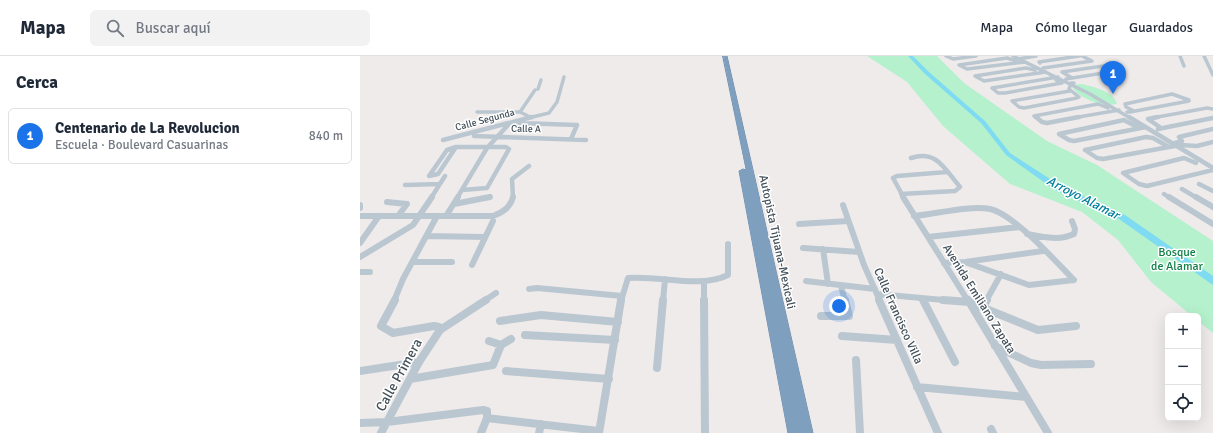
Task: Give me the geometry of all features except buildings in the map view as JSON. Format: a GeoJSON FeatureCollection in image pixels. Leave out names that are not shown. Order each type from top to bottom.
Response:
{"type":"FeatureCollection","features":[{"type":"Feature","properties":{"kind":"highway","name":"Autopista Tijuana-Mexicali"},"geometry":{"type":"LineString","coordinates":[[720,56],[795,433]]}},
{"type":"Feature","properties":{"kind":"highway","name":"Autopista Tijuana-Mexicali"},"geometry":{"type":"LineString","coordinates":[[725,56],[806,433]]}},
{"type":"Feature","properties":{"kind":"street"},"geometry":{"type":"LineString","coordinates":[[946,56],[952,59],[976,56]]}},
{"type":"Feature","properties":{"kind":"street"},"geometry":{"type":"LineString","coordinates":[[1013,56],[1046,69],[1127,112],[1212,169]]}},
{"type":"Feature","properties":{"kind":"street"},"geometry":{"type":"LineString","coordinates":[[1022,59],[1007,58],[959,65],[967,69],[1022,59],[1036,56]]}},
{"type":"Feature","properties":{"kind":"street"},"geometry":{"type":"LineString","coordinates":[[1079,56],[1039,62],[1058,77],[1073,83],[1116,111]]}},
{"type":"Feature","properties":{"kind":"street"},"geometry":{"type":"LineString","coordinates":[[1041,73],[1028,68],[975,76],[984,81],[1041,73],[1046,69],[1092,61],[1082,56]]}},
{"type":"Feature","properties":{"kind":"street"},"geometry":{"type":"LineString","coordinates":[[1180,56],[1184,66]]}},
{"type":"Feature","properties":{"kind":"street"},"geometry":{"type":"LineString","coordinates":[[1204,56],[1213,74]]}},
{"type":"Feature","properties":{"kind":"street"},"geometry":{"type":"LineString","coordinates":[[1066,79],[1116,71],[1117,70],[1104,66],[1062,72],[1072,78]]}},
{"type":"Feature","properties":{"kind":"street","name":"Calle Segunda"},"geometry":{"type":"LineString","coordinates":[[444,140],[466,136],[551,112],[562,87],[564,77]]}},
{"type":"Feature","properties":{"kind":"street"},"geometry":{"type":"LineString","coordinates":[[1052,78],[1062,83],[1005,94],[998,93],[992,88],[995,87],[1058,77]]}},
{"type":"Feature","properties":{"kind":"street"},"geometry":{"type":"LineString","coordinates":[[520,112],[536,90],[541,80]]}},
{"type":"Feature","properties":{"kind":"street"},"geometry":{"type":"LineString","coordinates":[[1070,91],[1012,102],[1018,107],[1024,108],[1079,98],[1070,91],[1069,86],[1073,83]]}},
{"type":"Feature","properties":{"kind":"street"},"geometry":{"type":"LineString","coordinates":[[1127,112],[1134,111],[1189,100],[1172,94],[1125,104],[1126,107],[1134,111]]}},
{"type":"Feature","properties":{"kind":"street"},"geometry":{"type":"LineString","coordinates":[[1116,111],[1047,123],[1042,122],[1034,116],[1098,104],[1104,105],[1116,111],[1146,127],[1213,164]]}},
{"type":"Feature","properties":{"kind":"street"},"geometry":{"type":"LineString","coordinates":[[1161,128],[1148,119],[1206,108],[1213,109]]}},
{"type":"Feature","properties":{"kind":"street"},"geometry":{"type":"LineString","coordinates":[[477,112],[520,112],[530,117]]}},
{"type":"Feature","properties":{"kind":"street"},"geometry":{"type":"LineString","coordinates":[[1154,129],[1213,118]]}},
{"type":"Feature","properties":{"kind":"street"},"geometry":{"type":"LineString","coordinates":[[1139,128],[1124,120],[1059,134],[1069,140],[1074,141],[1146,127]]}},
{"type":"Feature","properties":{"kind":"street"},"geometry":{"type":"LineString","coordinates":[[514,122],[575,124],[577,126],[571,139]]}},
{"type":"Feature","properties":{"kind":"street"},"geometry":{"type":"LineString","coordinates":[[446,216],[487,148],[508,125]]}},
{"type":"Feature","properties":{"kind":"street"},"geometry":{"type":"LineString","coordinates":[[1177,145],[1182,141],[1179,137],[1213,129]]}},
{"type":"Feature","properties":{"kind":"street","name":"Calle A"},"geometry":{"type":"LineString","coordinates":[[466,136],[586,140]]}},
{"type":"Feature","properties":{"kind":"street"},"geometry":{"type":"LineString","coordinates":[[1169,147],[1153,138],[1146,137],[1085,150],[1097,158],[1103,159],[1169,147],[1177,145],[1197,146],[1213,142]]}},
{"type":"Feature","properties":{"kind":"street"},"geometry":{"type":"LineString","coordinates":[[456,147],[438,174],[429,176],[447,150],[456,147],[509,148],[486,189],[462,190]]}},
{"type":"Feature","properties":{"kind":"street"},"geometry":{"type":"LineString","coordinates":[[902,194],[955,190],[960,187],[932,156],[920,155],[911,158]]}},
{"type":"Feature","properties":{"kind":"street"},"geometry":{"type":"LineString","coordinates":[[1184,158],[1212,169],[1147,186],[1139,184],[1123,173],[1184,158]]}},
{"type":"Feature","properties":{"kind":"street"},"geometry":{"type":"LineString","coordinates":[[360,216],[446,216],[491,219],[506,210],[512,203],[514,197],[512,179],[529,166]]}},
{"type":"Feature","properties":{"kind":"street","name":"Avenida Emiliano Zapata"},"geometry":{"type":"LineString","coordinates":[[947,172],[894,176],[893,180],[1048,433]]}},
{"type":"Feature","properties":{"kind":"street"},"geometry":{"type":"LineString","coordinates":[[360,257],[406,230],[417,221],[445,176]]}},
{"type":"Feature","properties":{"kind":"street"},"geometry":{"type":"LineString","coordinates":[[405,185],[440,184]]}},
{"type":"Feature","properties":{"kind":"street"},"geometry":{"type":"LineString","coordinates":[[1199,184],[1213,192]]}},
{"type":"Feature","properties":{"kind":"street"},"geometry":{"type":"LineString","coordinates":[[1182,189],[1213,207]]}},
{"type":"Feature","properties":{"kind":"street"},"geometry":{"type":"LineString","coordinates":[[1164,194],[1212,222]]}},
{"type":"Feature","properties":{"kind":"street"},"geometry":{"type":"LineString","coordinates":[[454,204],[490,197]]}},
{"type":"Feature","properties":{"kind":"street"},"geometry":{"type":"LineString","coordinates":[[387,202],[407,204],[398,216]]}},
{"type":"Feature","properties":{"kind":"street","name":"Calle Francisco Villa"},"geometry":{"type":"LineString","coordinates":[[843,206],[859,252],[938,433]]}},
{"type":"Feature","properties":{"kind":"street"},"geometry":{"type":"LineString","coordinates":[[914,216],[991,209],[1005,216],[1019,227],[1074,280],[1029,285],[965,262]]}},
{"type":"Feature","properties":{"kind":"street"},"geometry":{"type":"LineString","coordinates":[[360,243],[379,216]]}},
{"type":"Feature","properties":{"kind":"street"},"geometry":{"type":"LineString","coordinates":[[437,216],[414,262],[403,279],[399,292],[381,326],[393,333],[434,326],[439,327],[440,330],[496,293]]}},
{"type":"Feature","properties":{"kind":"street"},"geometry":{"type":"LineString","coordinates":[[472,265],[482,250],[484,237],[491,219]]}},
{"type":"Feature","properties":{"kind":"street"},"geometry":{"type":"LineString","coordinates":[[799,224],[848,221]]}},
{"type":"Feature","properties":{"kind":"street"},"geometry":{"type":"LineString","coordinates":[[1027,234],[1062,237],[1070,236],[1074,234],[1075,229],[1072,221]]}},
{"type":"Feature","properties":{"kind":"street"},"geometry":{"type":"LineString","coordinates":[[928,237],[1019,227]]}},
{"type":"Feature","properties":{"kind":"street"},"geometry":{"type":"LineString","coordinates":[[427,236],[484,237]]}},
{"type":"Feature","properties":{"kind":"street"},"geometry":{"type":"LineString","coordinates":[[360,423],[487,414],[540,429],[599,432],[622,296],[628,278],[704,281],[727,277],[728,244]]}},
{"type":"Feature","properties":{"kind":"street"},"geometry":{"type":"LineString","coordinates":[[803,248],[859,252]]}},
{"type":"Feature","properties":{"kind":"street"},"geometry":{"type":"LineString","coordinates":[[823,249],[828,284]]}},
{"type":"Feature","properties":{"kind":"street"},"geometry":{"type":"LineString","coordinates":[[944,263],[965,262],[1044,251]]}},
{"type":"Feature","properties":{"kind":"street"},"geometry":{"type":"LineString","coordinates":[[414,262],[452,262]]}},
{"type":"Feature","properties":{"kind":"street"},"geometry":{"type":"LineString","coordinates":[[360,272],[370,272]]}},
{"type":"Feature","properties":{"kind":"street"},"geometry":{"type":"LineString","coordinates":[[983,307],[1001,274]]}},
{"type":"Feature","properties":{"kind":"street"},"geometry":{"type":"LineString","coordinates":[[657,368],[665,279]]}},
{"type":"Feature","properties":{"kind":"street"},"geometry":{"type":"LineString","coordinates":[[704,281],[705,433]]}},
{"type":"Feature","properties":{"kind":"street"},"geometry":{"type":"LineString","coordinates":[[806,281],[922,298],[969,302],[1038,330],[1076,326]]}},
{"type":"Feature","properties":{"kind":"street"},"geometry":{"type":"LineString","coordinates":[[821,316],[849,316],[841,286]]}},
{"type":"Feature","properties":{"kind":"street"},"geometry":{"type":"LineString","coordinates":[[529,289],[537,288],[622,296]]}},
{"type":"Feature","properties":{"kind":"street"},"geometry":{"type":"LineString","coordinates":[[922,298],[955,362]]}},
{"type":"Feature","properties":{"kind":"street"},"geometry":{"type":"LineString","coordinates":[[500,321],[541,315],[618,322]]}},
{"type":"Feature","properties":{"kind":"street","name":"Calle Primera"},"geometry":{"type":"LineString","coordinates":[[381,433],[419,362],[440,330]]}},
{"type":"Feature","properties":{"kind":"street"},"geometry":{"type":"LineString","coordinates":[[525,335],[615,340]]}},
{"type":"Feature","properties":{"kind":"street"},"geometry":{"type":"LineString","coordinates":[[842,336],[897,340]]}},
{"type":"Feature","properties":{"kind":"street"},"geometry":{"type":"LineString","coordinates":[[410,379],[493,365],[495,364],[501,345],[511,339]]}},
{"type":"Feature","properties":{"kind":"street"},"geometry":{"type":"LineString","coordinates":[[489,341],[501,345]]}},
{"type":"Feature","properties":{"kind":"street"},"geometry":{"type":"LineString","coordinates":[[995,346],[1031,363],[1041,365],[1091,364]]}},
{"type":"Feature","properties":{"kind":"street"},"geometry":{"type":"LineString","coordinates":[[856,360],[860,433]]}},
{"type":"Feature","properties":{"kind":"street"},"geometry":{"type":"LineString","coordinates":[[360,371],[419,362]]}},
{"type":"Feature","properties":{"kind":"street"},"geometry":{"type":"LineString","coordinates":[[506,371],[609,379]]}},
{"type":"Feature","properties":{"kind":"street"},"geometry":{"type":"LineString","coordinates":[[917,387],[1026,397]]}},
{"type":"Feature","properties":{"kind":"street"},"geometry":{"type":"LineString","coordinates":[[481,433],[487,414]]}},
{"type":"Feature","properties":{"kind":"green space","name":"Bosque de Alamar"},"geometry":{"type":"Polygon","coordinates":[[[867,56],[937,56],[964,83],[1047,141],[1097,165],[1213,241],[1213,333],[1201,323],[1201,313],[1188,313],[1151,282],[1118,240],[1082,212],[1010,184],[943,126],[907,82],[867,56]]]}},
{"type":"Feature","properties":{"kind":"green space"},"geometry":{"type":"Polygon","coordinates":[[[1082,84],[1108,93],[1117,104],[1107,105],[1081,96],[1072,85],[1082,84]]]}},
{"type":"Feature","properties":{"kind":"waterway","name":"Arroyo Alamar"},"geometry":{"type":"LineString","coordinates":[[910,56],[927,73],[983,122],[1008,154],[1058,188],[1122,217],[1213,281]]}},
{"type":"Feature","properties":{"kind":"place","name":"Centenario de La Revolucion"},"geometry":{"type":"Point","coordinates":[1113,94]}}]}
